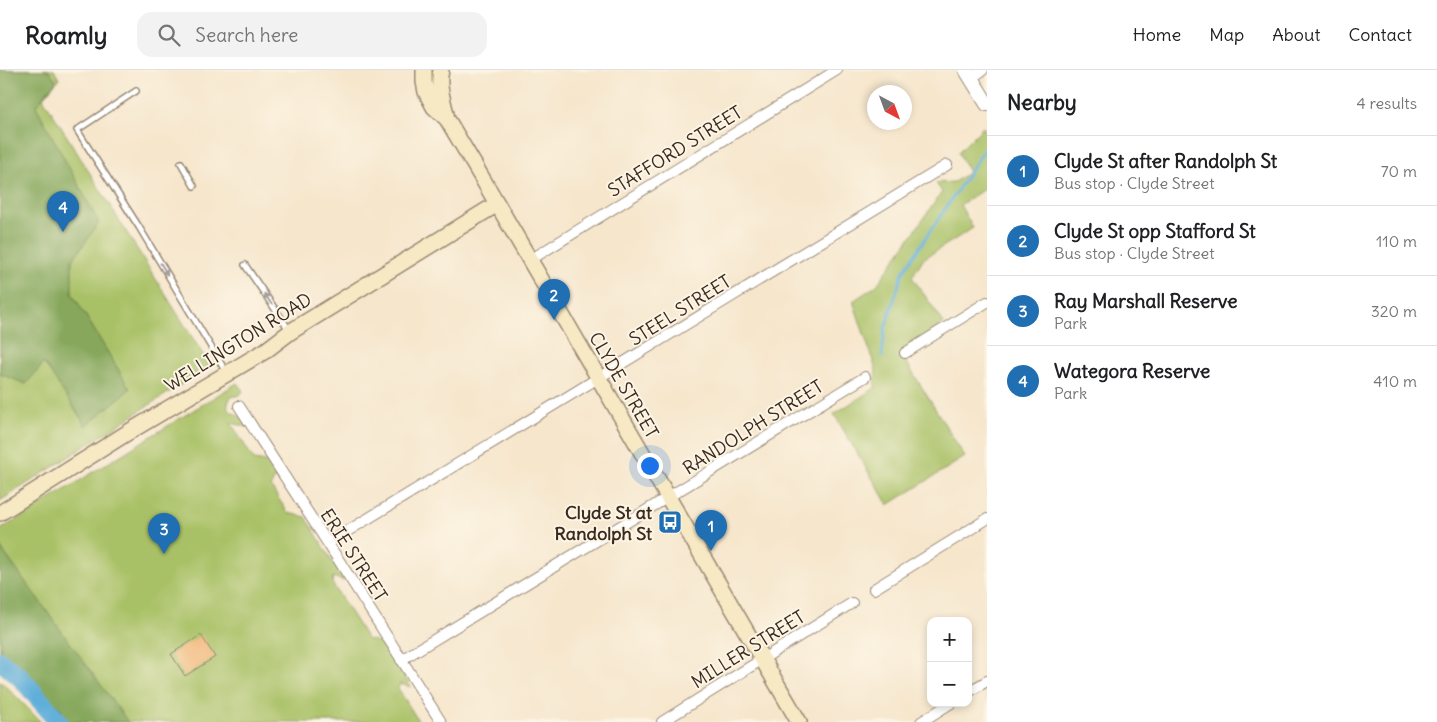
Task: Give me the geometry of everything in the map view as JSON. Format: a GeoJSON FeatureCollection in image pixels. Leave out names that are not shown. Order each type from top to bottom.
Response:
{"type":"FeatureCollection","features":[{"type":"Feature","properties":{"kind":"main road","name":"CLYDE STREET"},"geometry":{"type":"LineString","coordinates":[[424,70],[426,92],[434,107],[446,119],[497,204],[799,722]]}},
{"type":"Feature","properties":{"kind":"main road","name":"CLYDE STREET"},"geometry":{"type":"LineString","coordinates":[[441,70],[438,80],[446,119]]}},
{"type":"Feature","properties":{"kind":"main road","name":"WELLINGTON ROAD"},"geometry":{"type":"LineString","coordinates":[[0,513],[127,433],[265,351],[290,332],[497,204]]}},
{"type":"Feature","properties":{"kind":"street","name":"STAFFORD STREET"},"geometry":{"type":"LineString","coordinates":[[530,260],[837,70]]}},
{"type":"Feature","properties":{"kind":"street"},"geometry":{"type":"LineString","coordinates":[[983,70],[968,74],[987,104]]}},
{"type":"Feature","properties":{"kind":"street","name":"STEEL STREET"},"geometry":{"type":"LineString","coordinates":[[328,544],[946,165]]}},
{"type":"Feature","properties":{"kind":"street"},"geometry":{"type":"LineString","coordinates":[[905,353],[987,302]]}},
{"type":"Feature","properties":{"kind":"street","name":"RANDOLPH STREET"},"geometry":{"type":"LineString","coordinates":[[401,660],[865,377]]}},
{"type":"Feature","properties":{"kind":"street","name":"ERIE STREET"},"geometry":{"type":"LineString","coordinates":[[239,406],[441,722]]}},
{"type":"Feature","properties":{"kind":"street"},"geometry":{"type":"LineString","coordinates":[[874,589],[987,519]]}},
{"type":"Feature","properties":{"kind":"street","name":"MILLER STREET"},"geometry":{"type":"LineString","coordinates":[[662,722],[852,603]]}},
{"type":"Feature","properties":{"kind":"street"},"geometry":{"type":"LineString","coordinates":[[972,690],[987,681]]}},
{"type":"Feature","properties":{"kind":"street"},"geometry":{"type":"LineString","coordinates":[[921,722],[945,707]]}},
{"type":"Feature","properties":{"kind":"lane"},"geometry":{"type":"LineString","coordinates":[[136,91],[77,130],[139,227],[227,374]]}},
{"type":"Feature","properties":{"kind":"lane"},"geometry":{"type":"LineString","coordinates":[[181,163],[194,186]]}},
{"type":"Feature","properties":{"kind":"lane"},"geometry":{"type":"LineString","coordinates":[[245,266],[290,332]]}},
{"type":"Feature","properties":{"kind":"green space"},"geometry":{"type":"Polygon","coordinates":[[[0,70],[54,70],[59,79],[43,98],[210,366],[0,501],[0,70]]]}},
{"type":"Feature","properties":{"kind":"green space"},"geometry":{"type":"Polygon","coordinates":[[[0,70],[49,70],[56,81],[36,106],[99,223],[72,261],[72,293],[130,389],[86,426],[44,363],[26,384],[0,374],[0,70]]]}},
{"type":"Feature","properties":{"kind":"green space"},"geometry":{"type":"Polygon","coordinates":[[[983,127],[987,133],[987,187],[960,205],[973,228],[923,259],[912,277],[944,323],[900,352],[965,457],[888,505],[834,414],[875,388],[876,370],[853,301],[877,285],[942,192],[936,183],[954,182],[969,172],[958,152],[983,127]]]}},
{"type":"Feature","properties":{"kind":"green space"},"geometry":{"type":"Polygon","coordinates":[[[237,383],[243,391],[240,395],[231,397],[228,402],[228,409],[240,416],[248,427],[231,423],[254,460],[271,463],[283,482],[274,479],[271,487],[288,513],[306,517],[344,581],[333,577],[332,583],[367,639],[383,643],[411,687],[400,684],[398,688],[419,722],[66,722],[63,718],[62,710],[4,658],[0,657],[0,530],[237,383]]]}},
{"type":"Feature","properties":{"kind":"green space"},"geometry":{"type":"Polygon","coordinates":[[[0,547],[128,722],[66,722],[63,718],[62,710],[4,658],[0,657],[0,547]]]}},
{"type":"Feature","properties":{"kind":"green space"},"geometry":{"type":"Polygon","coordinates":[[[0,680],[41,722],[0,722],[0,680]]]}},
{"type":"Feature","properties":{"kind":"building"},"geometry":{"type":"Polygon","coordinates":[[[201,635],[215,657],[185,676],[171,654],[201,635]]]}},
{"type":"Feature","properties":{"kind":"waterway"},"geometry":{"type":"LineString","coordinates":[[882,356],[885,328],[903,272],[987,146]]}},
{"type":"Feature","properties":{"kind":"waterway"},"geometry":{"type":"LineString","coordinates":[[0,661],[19,676],[59,722]]}},
{"type":"Feature","properties":{"kind":"place","name":"Wategora Reserve"},"geometry":{"type":"Point","coordinates":[63,232]}},
{"type":"Feature","properties":{"kind":"place","name":"Clyde St opp Stafford St"},"geometry":{"type":"Point","coordinates":[554,320]}},
{"type":"Feature","properties":{"kind":"place","name":"Clyde St at Randolph St"},"geometry":{"type":"Point","coordinates":[670,522]}},
{"type":"Feature","properties":{"kind":"place","name":"Clyde St after Randolph St"},"geometry":{"type":"Point","coordinates":[711,551]}},
{"type":"Feature","properties":{"kind":"place","name":"Ray Marshall Reserve"},"geometry":{"type":"Point","coordinates":[164,554]}}]}
